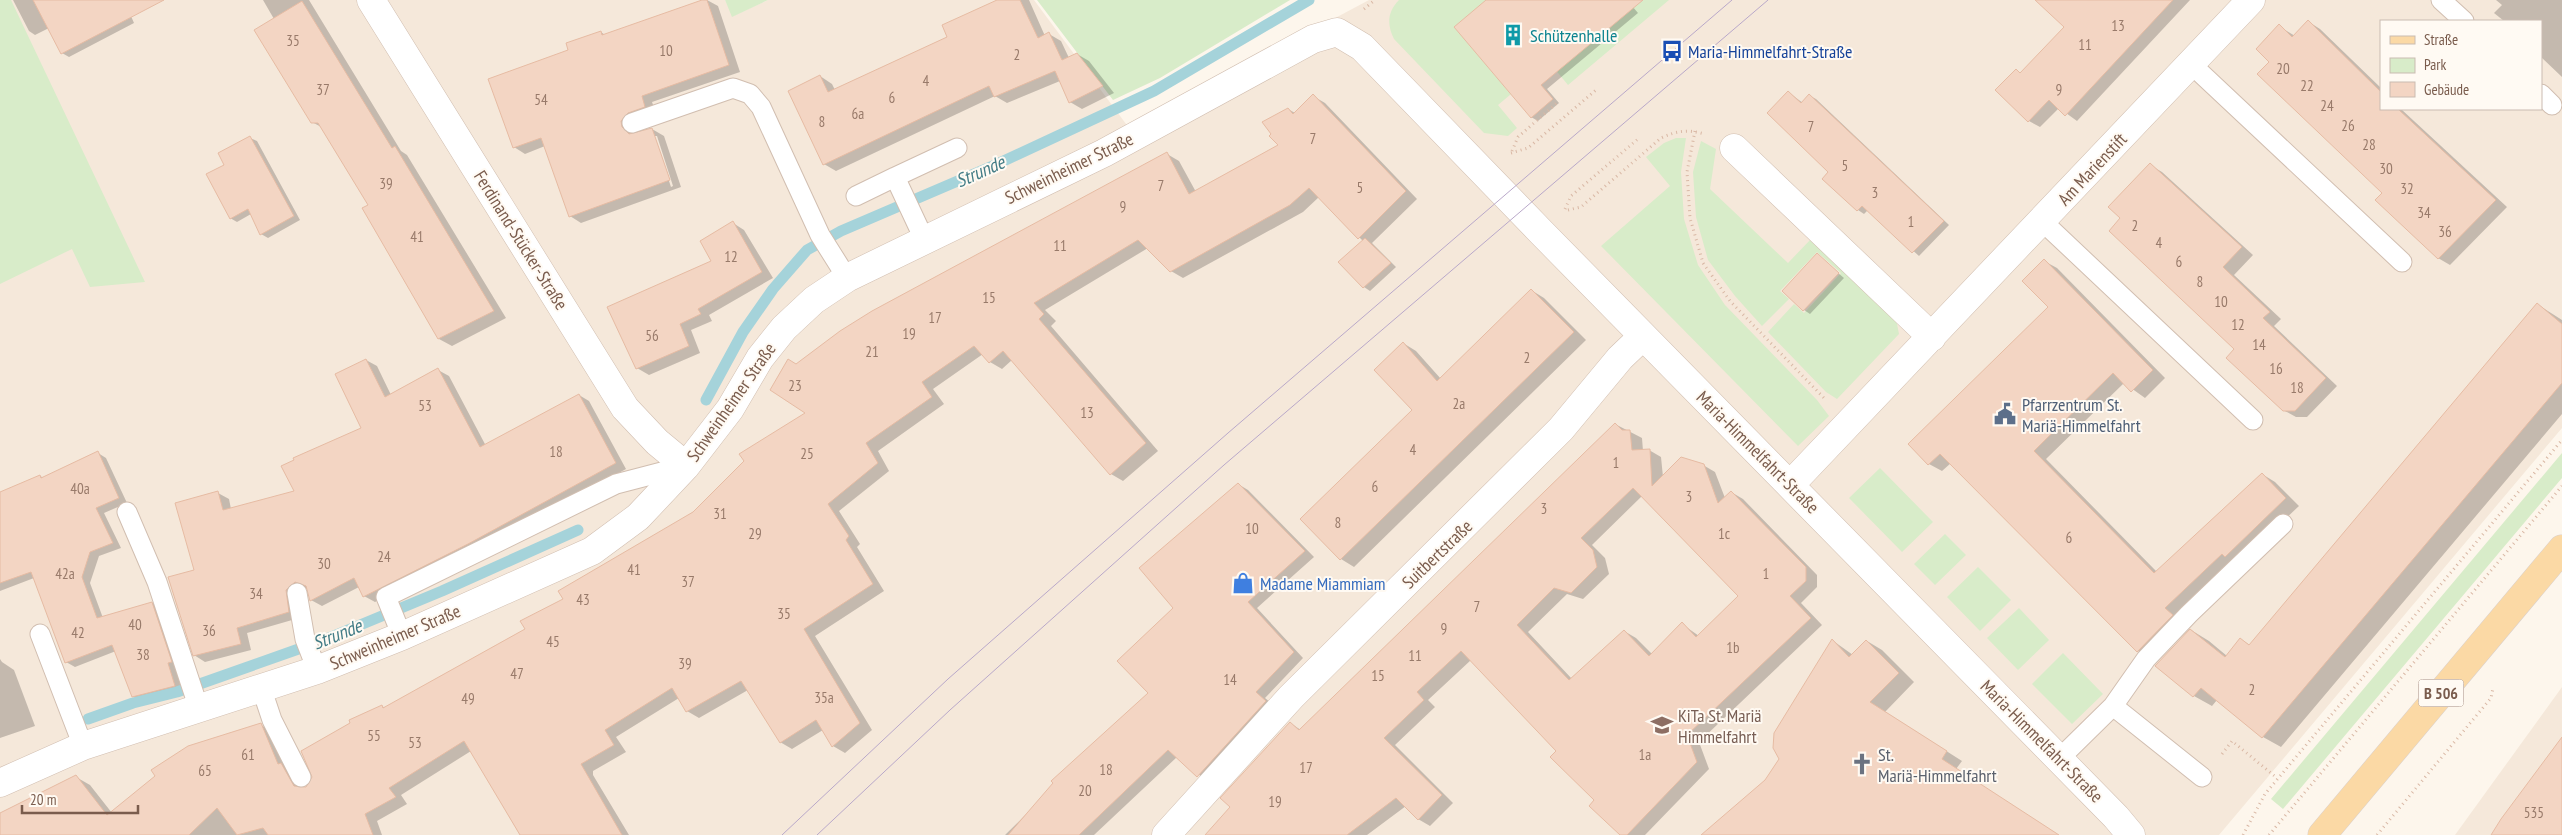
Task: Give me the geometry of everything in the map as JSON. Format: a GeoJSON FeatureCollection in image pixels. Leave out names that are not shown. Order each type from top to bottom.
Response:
{"type":"FeatureCollection","features":[{"type":"Feature","properties":{"kind":"main road","name":"B 506"},"geometry":{"type":"LineString","coordinates":[[2322,835],[2562,549]]}},
{"type":"Feature","properties":{"kind":"street","name":"Ferdinand-Stücker-Straße"},"geometry":{"type":"LineString","coordinates":[[371,0],[625,408],[658,442],[686,466]]}},
{"type":"Feature","properties":{"kind":"street","name":"Am Marienstift"},"geometry":{"type":"LineString","coordinates":[[1790,485],[2252,0]]}},
{"type":"Feature","properties":{"kind":"street","name":"Schweinheimer Straße"},"geometry":{"type":"LineString","coordinates":[[0,783],[194,694],[262,690],[311,654],[396,620],[592,551],[638,517],[686,466],[730,409],[760,358],[784,328],[814,300],[847,278],[1104,153],[1313,39],[1337,32]]}},
{"type":"Feature","properties":{"kind":"street","name":"Maria-Himmelfahrt-Straße"},"geometry":{"type":"LineString","coordinates":[[1337,32],[1362,47],[2116,817],[2131,835]]}},
{"type":"Feature","properties":{"kind":"street"},"geometry":{"type":"LineString","coordinates":[[1734,148],[1932,337]]}},
{"type":"Feature","properties":{"kind":"street","name":"Suitbertstraße"},"geometry":{"type":"LineString","coordinates":[[1166,835],[1290,697],[1561,429],[1620,358],[1643,336]]}},
{"type":"Feature","properties":{"kind":"lane"},"geometry":{"type":"LineString","coordinates":[[2441,0],[2463,20]]}},
{"type":"Feature","properties":{"kind":"lane"},"geometry":{"type":"LineString","coordinates":[[2191,64],[2402,262]]}},
{"type":"Feature","properties":{"kind":"lane"},"geometry":{"type":"LineString","coordinates":[[632,123],[733,88],[750,94],[761,107],[824,242],[847,278]]}},
{"type":"Feature","properties":{"kind":"lane"},"geometry":{"type":"LineString","coordinates":[[856,196],[899,185],[958,148]]}},
{"type":"Feature","properties":{"kind":"lane"},"geometry":{"type":"LineString","coordinates":[[899,185],[924,239]]}},
{"type":"Feature","properties":{"kind":"lane"},"geometry":{"type":"LineString","coordinates":[[2042,221],[2253,420]]}},
{"type":"Feature","properties":{"kind":"lane"},"geometry":{"type":"LineString","coordinates":[[396,620],[386,597],[616,484],[686,466]]}},
{"type":"Feature","properties":{"kind":"lane"},"geometry":{"type":"LineString","coordinates":[[127,512],[157,582],[194,694]]}},
{"type":"Feature","properties":{"kind":"lane"},"geometry":{"type":"LineString","coordinates":[[2059,759],[2113,706],[2146,659],[2189,614],[2283,524]]}},
{"type":"Feature","properties":{"kind":"lane"},"geometry":{"type":"LineString","coordinates":[[297,593],[311,654]]}},
{"type":"Feature","properties":{"kind":"lane"},"geometry":{"type":"LineString","coordinates":[[40,634],[83,746]]}},
{"type":"Feature","properties":{"kind":"lane"},"geometry":{"type":"LineString","coordinates":[[262,690],[272,720],[302,778]]}},
{"type":"Feature","properties":{"kind":"lane"},"geometry":{"type":"LineString","coordinates":[[2113,706],[2202,777]]}},
{"type":"Feature","properties":{"kind":"path"},"geometry":{"type":"LineString","coordinates":[[1511,153],[1528,148],[1596,90]]}},
{"type":"Feature","properties":{"kind":"path"},"geometry":{"type":"LineString","coordinates":[[1487,176],[1511,153],[1518,137],[1558,102]]}},
{"type":"Feature","properties":{"kind":"path"},"geometry":{"type":"LineString","coordinates":[[1695,131],[1687,172],[1690,218],[1703,263],[1730,301],[1850,424]]}},
{"type":"Feature","properties":{"kind":"path"},"geometry":{"type":"LineString","coordinates":[[1638,139],[1571,196],[1564,212],[1581,207],[1661,138],[1675,132],[1695,131],[1716,137],[1734,148]]}},
{"type":"Feature","properties":{"kind":"path"},"geometry":{"type":"LineString","coordinates":[[2244,835],[2264,794],[2562,440]]}},
{"type":"Feature","properties":{"kind":"path"},"geometry":{"type":"LineString","coordinates":[[2269,835],[2562,486]]}},
{"type":"Feature","properties":{"kind":"path"},"geometry":{"type":"LineString","coordinates":[[2220,756],[2232,741],[2277,778]]}},
{"type":"Feature","properties":{"kind":"shaded area"},"geometry":{"type":"Polygon","coordinates":[[[0,0],[725,0],[733,16],[768,0],[1034,0],[1129,128],[1369,0],[2562,0],[2562,428],[2219,835],[0,835],[0,0]]]}},
{"type":"Feature","properties":{"kind":"shaded area"},"geometry":{"type":"Polygon","coordinates":[[[2562,687],[2562,835],[2455,835],[2562,687]]]}},
{"type":"Feature","properties":{"kind":"green space"},"geometry":{"type":"Polygon","coordinates":[[[0,0],[11,0],[145,282],[90,287],[72,249],[0,284],[0,0]]]}},
{"type":"Feature","properties":{"kind":"green space"},"geometry":{"type":"Polygon","coordinates":[[[725,0],[768,0],[732,17],[725,0]]]}},
{"type":"Feature","properties":{"kind":"green space"},"geometry":{"type":"Polygon","coordinates":[[[1037,0],[1290,0],[1160,78],[1113,100],[1037,0]]]}},
{"type":"Feature","properties":{"kind":"green space"},"geometry":{"type":"Polygon","coordinates":[[[1399,0],[1669,0],[1568,85],[1549,62],[1498,105],[1517,128],[1508,136],[1484,133],[1394,39],[1389,19],[1392,9],[1399,0]]]}},
{"type":"Feature","properties":{"kind":"green space"},"geometry":{"type":"Polygon","coordinates":[[[1676,138],[1686,138],[1681,172],[1684,219],[1698,265],[1725,305],[1817,400],[1829,416],[1798,446],[1601,246],[1670,186],[1646,157],[1664,143],[1676,138]]]}},
{"type":"Feature","properties":{"kind":"green space"},"geometry":{"type":"Polygon","coordinates":[[[1701,141],[1716,149],[1710,189],[1788,263],[1811,239],[1896,319],[1899,334],[1837,399],[1826,392],[1768,332],[1794,304],[1804,313],[1841,273],[1817,252],[1780,291],[1789,299],[1762,326],[1735,296],[1708,260],[1696,217],[1693,172],[1701,141]]]}},
{"type":"Feature","properties":{"kind":"green space"},"geometry":{"type":"Polygon","coordinates":[[[2562,453],[2562,478],[2283,809],[2271,799],[2562,453]]]}},
{"type":"Feature","properties":{"kind":"green space"},"geometry":{"type":"Polygon","coordinates":[[[1880,468],[1933,522],[1902,552],[1849,498],[1880,468]]]}},
{"type":"Feature","properties":{"kind":"green space"},"geometry":{"type":"Polygon","coordinates":[[[1945,534],[1966,555],[1935,585],[1914,564],[1945,534]]]}},
{"type":"Feature","properties":{"kind":"green space"},"geometry":{"type":"Polygon","coordinates":[[[1978,567],[2011,600],[1980,631],[1947,597],[1978,567]]]}},
{"type":"Feature","properties":{"kind":"green space"},"geometry":{"type":"Polygon","coordinates":[[[2019,608],[2049,640],[2018,670],[1987,638],[2019,608]]]}},
{"type":"Feature","properties":{"kind":"green space"},"geometry":{"type":"Polygon","coordinates":[[[2063,653],[2103,694],[2072,724],[2032,684],[2063,653]]]}},
{"type":"Feature","properties":{"kind":"building"},"geometry":{"type":"Polygon","coordinates":[[[33,0],[164,0],[61,54],[33,0]]]}},
{"type":"Feature","properties":{"kind":"building"},"geometry":{"type":"Polygon","coordinates":[[[702,0],[707,0],[729,65],[642,96],[645,107],[628,113],[621,121],[622,127],[629,134],[652,128],[670,180],[569,217],[541,138],[513,148],[488,79],[568,50],[566,43],[601,31],[602,35],[702,0]]]}},
{"type":"Feature","properties":{"kind":"building"},"geometry":{"type":"Polygon","coordinates":[[[997,0],[1020,0],[1038,38],[1049,32],[1062,60],[1077,53],[1103,86],[1069,103],[1055,71],[994,97],[989,86],[823,165],[788,91],[820,75],[828,92],[947,37],[942,25],[997,0]]]}},
{"type":"Feature","properties":{"kind":"building","name":"Schützenhalle"},"geometry":{"type":"Polygon","coordinates":[[[1486,0],[1643,0],[1541,85],[1553,99],[1531,118],[1454,27],[1486,0]]]}},
{"type":"Feature","properties":{"kind":"building"},"geometry":{"type":"Polygon","coordinates":[[[2035,0],[2173,0],[2065,116],[2049,100],[2028,122],[1995,90],[2016,69],[2020,73],[2064,27],[2035,0]]]}},
{"type":"Feature","properties":{"kind":"building"},"geometry":{"type":"Polygon","coordinates":[[[302,1],[392,148],[395,146],[494,311],[438,339],[362,208],[368,205],[318,123],[311,123],[254,30],[302,1]]]}},
{"type":"Feature","properties":{"kind":"building"},"geometry":{"type":"Polygon","coordinates":[[[2308,20],[2380,91],[2380,110],[2399,110],[2496,200],[2438,259],[2375,200],[2382,193],[2257,74],[2269,62],[2256,49],[2279,24],[2292,37],[2308,20]]]}},
{"type":"Feature","properties":{"kind":"building"},"geometry":{"type":"Polygon","coordinates":[[[1788,91],[1801,103],[1809,94],[1944,221],[1912,253],[1862,206],[1857,211],[1822,179],[1828,172],[1767,113],[1788,91]]]}},
{"type":"Feature","properties":{"kind":"building"},"geometry":{"type":"Polygon","coordinates":[[[1313,94],[1406,191],[1358,239],[1309,188],[1290,205],[1170,272],[1138,240],[1034,303],[1044,314],[1039,319],[1146,443],[1110,475],[1003,351],[989,363],[974,346],[922,382],[932,397],[866,443],[878,463],[828,504],[849,536],[846,540],[873,584],[804,629],[860,723],[832,747],[816,720],[780,743],[741,681],[686,712],[672,688],[605,730],[614,745],[581,764],[622,835],[520,835],[464,741],[389,788],[396,797],[365,814],[373,835],[268,835],[263,828],[237,835],[217,808],[189,835],[0,835],[0,813],[76,775],[107,815],[155,776],[151,770],[188,746],[261,723],[278,764],[281,763],[294,786],[306,787],[312,777],[301,751],[350,723],[349,720],[382,705],[383,708],[525,629],[520,621],[563,599],[558,591],[693,512],[744,461],[739,454],[805,413],[770,390],[788,359],[796,364],[840,331],[872,311],[1167,152],[1189,194],[1278,145],[1269,136],[1271,134],[1262,122],[1288,108],[1293,114],[1313,94]]]}},
{"type":"Feature","properties":{"kind":"building"},"geometry":{"type":"Polygon","coordinates":[[[250,136],[294,216],[260,235],[248,209],[230,219],[206,174],[224,165],[218,153],[250,136]]]}},
{"type":"Feature","properties":{"kind":"building"},"geometry":{"type":"Polygon","coordinates":[[[2150,163],[2242,247],[2223,267],[2270,312],[2263,318],[2326,378],[2295,411],[2283,411],[2226,358],[2234,349],[2109,231],[2120,218],[2108,207],[2150,163]]]}},
{"type":"Feature","properties":{"kind":"building"},"geometry":{"type":"Polygon","coordinates":[[[733,221],[762,272],[698,309],[701,314],[680,324],[689,346],[636,369],[607,307],[711,261],[700,241],[733,221]]]}},
{"type":"Feature","properties":{"kind":"building"},"geometry":{"type":"Polygon","coordinates":[[[1365,238],[1391,263],[1363,288],[1338,262],[1365,238]]]}},
{"type":"Feature","properties":{"kind":"building"},"geometry":{"type":"Polygon","coordinates":[[[1817,253],[1839,273],[1803,311],[1782,291],[1817,253]]]}},
{"type":"Feature","properties":{"kind":"building"},"geometry":{"type":"Polygon","coordinates":[[[2044,259],[2153,370],[2131,392],[2113,373],[2034,451],[2154,573],[2262,473],[2286,498],[2225,557],[2222,554],[2165,608],[2173,615],[2137,652],[1940,454],[1928,465],[1908,444],[2048,307],[2022,281],[2044,259]]]}},
{"type":"Feature","properties":{"kind":"building"},"geometry":{"type":"Polygon","coordinates":[[[1531,289],[1574,332],[1340,560],[1300,519],[1412,410],[1374,370],[1403,342],[1437,381],[1531,289]]]}},
{"type":"Feature","properties":{"kind":"building"},"geometry":{"type":"Polygon","coordinates":[[[2537,303],[2562,324],[2562,383],[2262,738],[2201,688],[2193,697],[2155,666],[2190,629],[2225,657],[2240,638],[2249,645],[2537,303]]]}},
{"type":"Feature","properties":{"kind":"building"},"geometry":{"type":"Polygon","coordinates":[[[366,359],[385,397],[438,368],[480,447],[579,394],[616,463],[468,544],[363,597],[354,578],[310,601],[306,586],[295,582],[286,590],[289,612],[237,628],[241,644],[193,656],[168,577],[194,570],[175,503],[218,491],[223,510],[294,491],[281,466],[294,460],[293,458],[361,428],[335,374],[366,359]]]}},
{"type":"Feature","properties":{"kind":"building"},"geometry":{"type":"Polygon","coordinates":[[[1615,423],[1622,430],[1630,430],[1632,450],[1650,449],[1652,486],[1681,457],[1704,464],[1718,503],[1731,491],[1806,567],[1806,581],[1790,596],[1811,618],[1687,735],[1697,762],[1627,835],[1620,835],[1589,806],[1594,800],[1550,757],[1556,751],[1461,651],[1417,692],[1424,700],[1384,738],[1442,795],[1418,820],[1396,798],[1347,835],[1205,835],[1230,807],[1220,798],[1290,722],[1299,730],[1615,423]],[[1633,488],[1581,538],[1593,550],[1597,567],[1571,593],[1554,588],[1517,625],[1569,680],[1624,630],[1649,656],[1682,622],[1696,637],[1738,596],[1633,488]]]}},
{"type":"Feature","properties":{"kind":"building"},"geometry":{"type":"Polygon","coordinates":[[[98,451],[119,498],[96,508],[113,543],[90,552],[82,577],[97,618],[152,602],[172,662],[168,663],[175,686],[132,697],[112,645],[65,663],[31,572],[0,583],[0,492],[40,475],[41,478],[98,451]]]}},
{"type":"Feature","properties":{"kind":"building"},"geometry":{"type":"Polygon","coordinates":[[[1238,483],[1305,551],[1248,602],[1294,652],[1256,692],[1266,701],[1197,777],[1168,750],[1079,835],[1008,835],[1053,783],[1051,781],[1148,693],[1117,661],[1173,608],[1139,568],[1238,483]]]}},
{"type":"Feature","properties":{"kind":"building","name":"St. Mariä-Himmelfahrt"},"geometry":{"type":"Polygon","coordinates":[[[1832,639],[1849,657],[1866,640],[1899,673],[1870,702],[1947,751],[1942,759],[2059,835],[1701,835],[1765,780],[1779,759],[1773,748],[1774,733],[1832,639]]]}},
{"type":"Feature","properties":{"kind":"building"},"geometry":{"type":"Polygon","coordinates":[[[2562,737],[2562,835],[2491,835],[2501,819],[2562,737]]]}},
{"type":"Feature","properties":{"kind":"waterway","name":"Strunde"},"geometry":{"type":"LineString","coordinates":[[706,400],[743,332],[773,289],[807,250],[841,231],[995,165],[1154,91],[1309,0]]}},
{"type":"Feature","properties":{"kind":"waterway","name":"Strunde"},"geometry":{"type":"LineString","coordinates":[[88,719],[133,703],[177,692],[324,640],[442,591],[578,530]]}},
{"type":"Feature","properties":{"kind":"tram line"},"geometry":{"type":"LineString","coordinates":[[782,835],[948,679],[1228,433],[1732,0]]}},
{"type":"Feature","properties":{"kind":"tram line"},"geometry":{"type":"LineString","coordinates":[[817,835],[950,710],[1224,465],[1768,0]]}},
{"type":"Feature","properties":{"kind":"place","name":"Schützenhalle"},"geometry":{"type":"Point","coordinates":[1513,35]}},
{"type":"Feature","properties":{"kind":"place","name":"Maria-Himmelfahrt-Straße"},"geometry":{"type":"Point","coordinates":[1672,51]}},
{"type":"Feature","properties":{"kind":"place","name":"Pfarrzentrum St. Mariä-Himmelfahrt"},"geometry":{"type":"Point","coordinates":[2005,414]}},
{"type":"Feature","properties":{"kind":"place","name":"Madame Miammiam"},"geometry":{"type":"Point","coordinates":[1243,583]}},
{"type":"Feature","properties":{"kind":"place","name":"KiTa St. Mariä Himmelfahrt"},"geometry":{"type":"Point","coordinates":[1662,725]}},
{"type":"Feature","properties":{"kind":"place","name":"St. Mariä-Himmelfahrt"},"geometry":{"type":"Point","coordinates":[1862,764]}}]}
